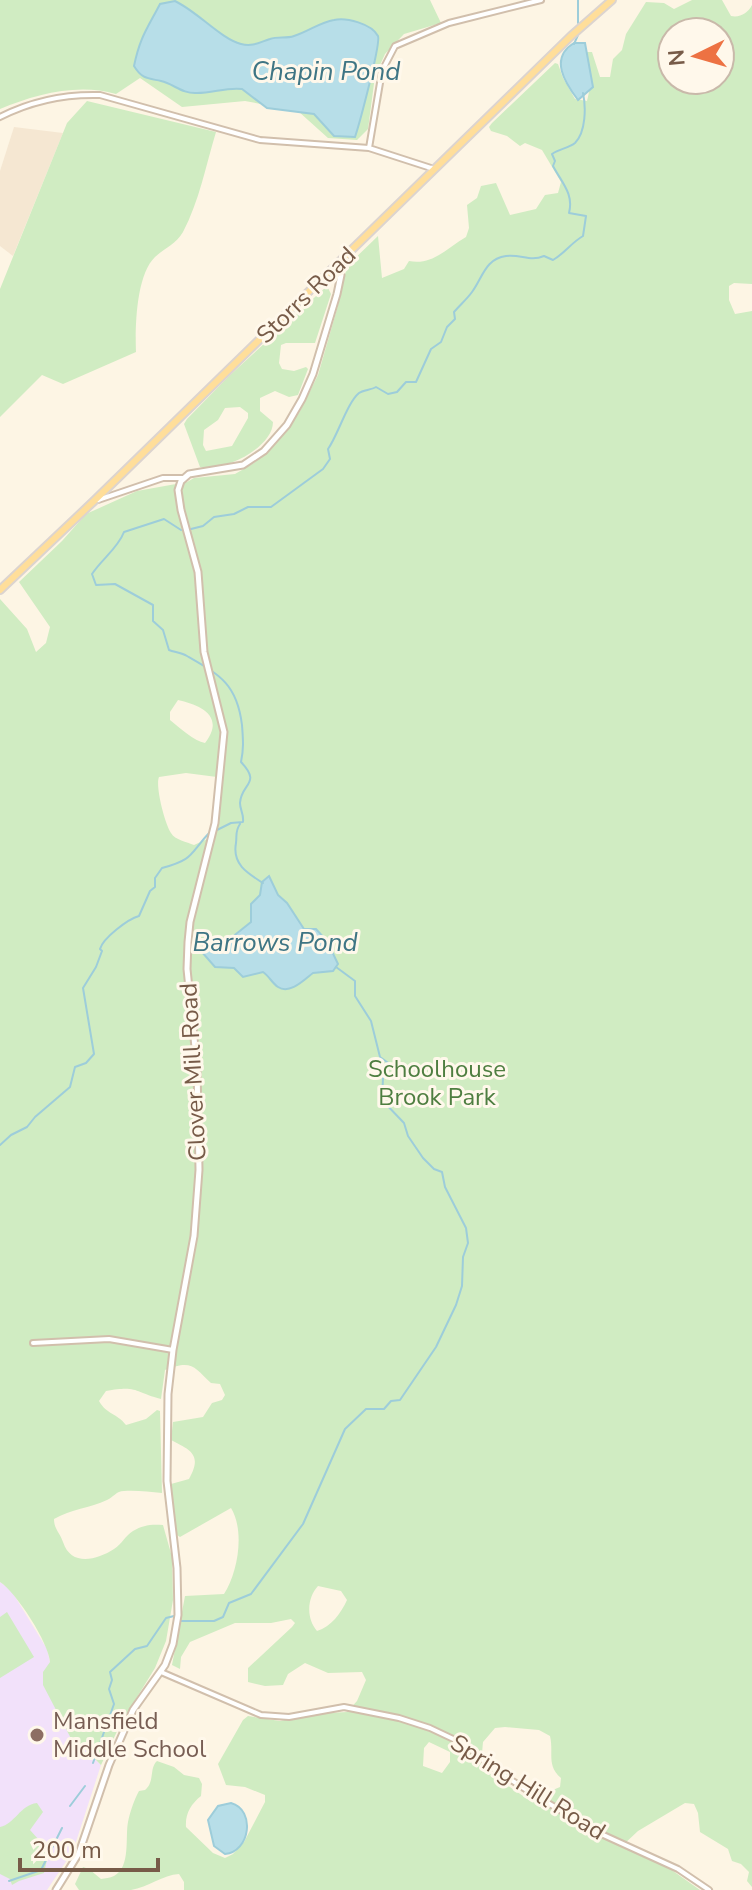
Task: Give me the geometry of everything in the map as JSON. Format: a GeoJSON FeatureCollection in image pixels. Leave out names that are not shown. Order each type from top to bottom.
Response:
{"type":"FeatureCollection","features":[{"type":"Feature","properties":{"kind":"main road","name":"Storrs Road"},"geometry":{"type":"LineString","coordinates":[[0,590],[578,29],[612,0]]}},
{"type":"Feature","properties":{"kind":"street"},"geometry":{"type":"LineString","coordinates":[[369,148],[382,71],[395,46],[449,23],[541,0]]}},
{"type":"Feature","properties":{"kind":"street"},"geometry":{"type":"LineString","coordinates":[[0,117],[50,99],[100,95],[260,140],[369,148],[434,169]]}},
{"type":"Feature","properties":{"kind":"street"},"geometry":{"type":"LineString","coordinates":[[95,500],[163,478],[184,478],[193,473],[243,465],[264,451],[287,425],[313,374],[341,275],[335,266]]}},
{"type":"Feature","properties":{"kind":"street","name":"Clover Mill Road"},"geometry":{"type":"LineString","coordinates":[[161,1672],[173,1644],[178,1615],[177,1568],[167,1481],[168,1394],[194,1236],[199,1170],[197,1067],[187,969],[188,942],[190,922],[215,823],[224,732],[208,666],[198,572],[178,494],[184,478]]}},
{"type":"Feature","properties":{"kind":"street"},"geometry":{"type":"LineString","coordinates":[[33,1343],[109,1339],[173,1350]]}},
{"type":"Feature","properties":{"kind":"street"},"geometry":{"type":"LineString","coordinates":[[56,1890],[79,1853],[109,1765],[133,1710],[161,1672]]}},
{"type":"Feature","properties":{"kind":"street","name":"Spring Hill Road"},"geometry":{"type":"LineString","coordinates":[[161,1672],[261,1715],[289,1717],[344,1707],[430,1728],[466,1745],[491,1767],[549,1804],[599,1833],[678,1869],[709,1890]]}},
{"type":"Feature","properties":{"kind":"shaded area"},"geometry":{"type":"Polygon","coordinates":[[[14,127],[63,133],[13,256],[0,246],[0,171],[14,127]]]}},
{"type":"Feature","properties":{"kind":"shaded area","name":"Mansfield Middle School"},"geometry":{"type":"Polygon","coordinates":[[[0,1582],[11,1590],[47,1649],[50,1662],[47,1674],[85,1749],[101,1765],[73,1851],[47,1890],[0,1890],[0,1582]]]}},
{"type":"Feature","properties":{"kind":"green space"},"geometry":{"type":"Polygon","coordinates":[[[0,0],[430,0],[441,23],[404,34],[385,54],[375,76],[368,129],[357,140],[328,138],[298,111],[245,101],[182,107],[140,78],[116,94],[72,90],[28,99],[0,109],[0,0]]]}},
{"type":"Feature","properties":{"kind":"green space","name":"Schoolhouse Brook Park"},"geometry":{"type":"Polygon","coordinates":[[[692,0],[722,0],[731,16],[656,16],[656,96],[736,96],[734,16],[743,14],[752,5],[752,284],[734,283],[729,286],[729,300],[735,314],[752,311],[752,1887],[747,1881],[749,1872],[732,1861],[728,1849],[700,1832],[694,1804],[685,1803],[638,1831],[622,1846],[666,1866],[700,1890],[184,1890],[179,1874],[131,1890],[79,1890],[75,1884],[83,1867],[101,1879],[114,1876],[123,1866],[131,1810],[139,1791],[148,1787],[157,1761],[174,1767],[184,1775],[199,1778],[201,1796],[189,1810],[186,1827],[213,1853],[225,1858],[233,1854],[244,1842],[265,1802],[265,1795],[245,1787],[226,1785],[218,1764],[243,1720],[248,1716],[280,1721],[311,1714],[347,1712],[357,1701],[366,1680],[362,1672],[328,1673],[305,1663],[288,1674],[283,1685],[265,1686],[248,1682],[248,1668],[292,1627],[295,1623],[291,1619],[271,1623],[235,1623],[190,1642],[181,1657],[180,1669],[172,1665],[185,1596],[224,1594],[233,1575],[239,1540],[231,1508],[180,1537],[177,1535],[171,1484],[189,1479],[195,1464],[189,1450],[171,1440],[173,1422],[203,1417],[212,1403],[222,1400],[225,1395],[220,1384],[211,1383],[192,1366],[181,1365],[165,1370],[161,1399],[124,1389],[106,1391],[99,1401],[126,1425],[160,1411],[162,1493],[121,1491],[101,1503],[54,1519],[67,1550],[78,1558],[93,1558],[107,1553],[133,1531],[155,1525],[163,1525],[172,1557],[173,1600],[166,1641],[155,1668],[121,1723],[101,1765],[85,1749],[81,1754],[77,1750],[43,1685],[43,1672],[50,1662],[44,1643],[23,1607],[0,1582],[0,599],[27,629],[36,652],[46,643],[50,627],[19,582],[86,514],[137,491],[194,478],[235,474],[254,463],[277,442],[299,413],[318,375],[347,266],[378,236],[382,278],[404,269],[409,261],[426,261],[440,255],[466,237],[469,228],[467,205],[477,198],[481,186],[496,183],[510,215],[536,209],[545,195],[558,193],[561,182],[542,150],[525,143],[520,146],[489,127],[555,63],[575,99],[587,101],[591,83],[586,52],[592,52],[600,77],[610,77],[613,59],[622,50],[626,34],[646,2],[664,3],[674,9],[692,0]],[[178,700],[170,712],[170,720],[205,743],[213,726],[208,713],[178,700]],[[186,773],[159,777],[159,796],[173,835],[194,845],[216,835],[222,780],[186,773]],[[318,1586],[310,1602],[310,1614],[317,1631],[335,1619],[347,1600],[341,1591],[318,1586]],[[495,1728],[483,1742],[481,1764],[492,1775],[529,1800],[560,1787],[561,1778],[552,1763],[550,1736],[539,1730],[495,1728]],[[429,1742],[424,1748],[423,1766],[442,1773],[450,1762],[450,1752],[429,1742]]]}},
{"type":"Feature","properties":{"kind":"green space"},"geometry":{"type":"Polygon","coordinates":[[[87,101],[216,132],[198,196],[183,232],[155,257],[144,276],[138,302],[136,352],[63,384],[42,375],[0,417],[0,289],[67,123],[87,101]]]}},
{"type":"Feature","properties":{"kind":"green space"},"geometry":{"type":"Polygon","coordinates":[[[327,286],[331,294],[315,343],[281,345],[279,363],[282,369],[308,369],[298,395],[289,397],[275,391],[260,398],[260,411],[273,422],[265,441],[233,462],[200,467],[184,424],[229,376],[327,286]],[[240,407],[225,408],[218,420],[204,430],[203,445],[206,451],[232,446],[248,413],[240,407]]]}},
{"type":"Feature","properties":{"kind":"green space"},"geometry":{"type":"Polygon","coordinates":[[[7,1612],[34,1657],[0,1678],[0,1617],[7,1612]]]}},
{"type":"Feature","properties":{"kind":"green space"},"geometry":{"type":"Polygon","coordinates":[[[37,1803],[43,1812],[30,1830],[49,1851],[44,1873],[12,1885],[10,1879],[0,1874],[0,1827],[26,1807],[37,1803]]]}},
{"type":"Feature","properties":{"kind":"water","name":"Chapin Pond"},"geometry":{"type":"Polygon","coordinates":[[[175,1],[225,37],[245,45],[291,37],[339,19],[370,28],[378,36],[378,42],[355,137],[334,136],[314,114],[267,108],[242,89],[192,93],[142,76],[134,66],[144,34],[160,4],[175,1]]]}},
{"type":"Feature","properties":{"kind":"water"},"geometry":{"type":"Polygon","coordinates":[[[574,43],[585,43],[593,87],[578,100],[564,78],[561,63],[566,49],[574,43]]]}},
{"type":"Feature","properties":{"kind":"water","name":"Barrows Pond"},"geometry":{"type":"Polygon","coordinates":[[[269,876],[278,895],[304,929],[316,929],[327,941],[338,964],[333,971],[313,973],[297,985],[283,989],[263,972],[243,977],[234,968],[215,967],[201,951],[205,940],[231,938],[251,922],[251,904],[260,895],[262,882],[269,876]]]}},
{"type":"Feature","properties":{"kind":"water"},"geometry":{"type":"Polygon","coordinates":[[[231,1803],[244,1814],[247,1830],[240,1846],[225,1854],[214,1846],[208,1820],[218,1806],[231,1803]]]}},
{"type":"Feature","properties":{"kind":"waterway"},"geometry":{"type":"LineString","coordinates":[[578,0],[578,23]]}},
{"type":"Feature","properties":{"kind":"waterway"},"geometry":{"type":"LineString","coordinates":[[574,44],[578,35]]}},
{"type":"Feature","properties":{"kind":"waterway"},"geometry":{"type":"LineString","coordinates":[[191,529],[203,526],[214,517],[234,514],[248,507],[271,507],[323,469],[330,459],[328,449],[355,398],[361,392],[376,387],[388,394],[397,392],[406,382],[416,382],[431,349],[441,342],[447,327],[455,319],[454,312],[493,261],[511,256],[544,256],[553,260],[583,236],[586,216],[569,213],[569,194],[553,166],[555,161],[552,154],[573,145],[579,138],[584,119],[583,93]]}},
{"type":"Feature","properties":{"kind":"waterway"},"geometry":{"type":"LineString","coordinates":[[181,530],[164,519],[124,532],[92,574],[96,585],[115,584],[153,605],[153,621],[163,630],[169,650],[187,656],[218,675],[236,700],[242,725],[241,762],[250,779],[241,796],[243,822],[231,823],[217,830]]}},
{"type":"Feature","properties":{"kind":"waterway"},"geometry":{"type":"LineString","coordinates":[[240,824],[236,833],[236,857],[246,871],[263,883]]}},
{"type":"Feature","properties":{"kind":"waterway"},"geometry":{"type":"LineString","coordinates":[[0,1145],[27,1127],[70,1087],[75,1067],[86,1063],[94,1054],[83,988],[96,967],[102,945],[116,930],[139,916],[162,868],[186,858],[210,832]]}},
{"type":"Feature","properties":{"kind":"waterway"},"geometry":{"type":"LineString","coordinates":[[181,1621],[214,1621],[223,1617],[229,1603],[251,1594],[303,1524],[345,1429],[366,1409],[384,1409],[391,1401],[400,1400],[436,1347],[462,1286],[463,1257],[468,1243],[466,1228],[445,1187],[442,1172],[423,1158],[408,1136],[404,1123],[382,1100],[383,1078],[391,1065],[380,1057],[371,1021],[355,996],[355,981],[336,967]]}},
{"type":"Feature","properties":{"kind":"waterway"},"geometry":{"type":"LineString","coordinates":[[93,1763],[114,1704],[109,1689],[112,1680],[110,1672],[135,1649],[147,1646],[166,1618],[174,1616]]}},
{"type":"Feature","properties":{"kind":"waterway"},"geometry":{"type":"LineString","coordinates":[[70,1806],[85,1786]]}},
{"type":"Feature","properties":{"kind":"waterway"},"geometry":{"type":"LineString","coordinates":[[9,1881],[41,1870],[62,1828]]}},
{"type":"Feature","properties":{"kind":"place","name":"Mansfield Middle School"},"geometry":{"type":"Point","coordinates":[37,1735]}}]}
